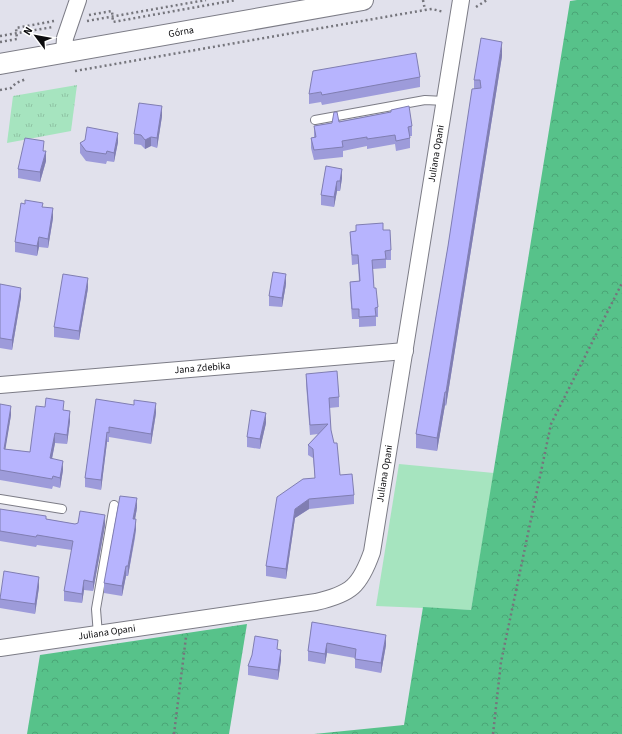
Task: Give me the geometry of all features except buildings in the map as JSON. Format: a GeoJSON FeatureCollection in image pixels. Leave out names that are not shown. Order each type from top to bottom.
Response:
{"type":"FeatureCollection","features":[{"type":"Feature","properties":{"kind":"street"},"geometry":{"type":"LineString","coordinates":[[64,53],[70,21],[78,0]]}},
{"type":"Feature","properties":{"kind":"street","name":"Górna"},"geometry":{"type":"LineString","coordinates":[[0,64],[363,0]]}},
{"type":"Feature","properties":{"kind":"street","name":"Juliana Opani"},"geometry":{"type":"LineString","coordinates":[[0,648],[98,635],[330,599],[337,597],[354,586],[365,570],[372,552],[461,0]]}},
{"type":"Feature","properties":{"kind":"street","name":"Jana Zdebika"},"geometry":{"type":"LineString","coordinates":[[0,385],[405,351]]}},
{"type":"Feature","properties":{"kind":"lane"},"geometry":{"type":"LineString","coordinates":[[315,120],[425,100],[445,101]]}},
{"type":"Feature","properties":{"kind":"lane"},"geometry":{"type":"LineString","coordinates":[[0,499],[62,509]]}},
{"type":"Feature","properties":{"kind":"lane"},"geometry":{"type":"LineString","coordinates":[[98,635],[96,609],[114,505]]}},
{"type":"Feature","properties":{"kind":"path"},"geometry":{"type":"LineString","coordinates":[[0,42],[17,38],[16,28],[112,16],[206,0]]}},
{"type":"Feature","properties":{"kind":"path"},"geometry":{"type":"LineString","coordinates":[[0,36],[112,12],[113,22],[236,0]]}},
{"type":"Feature","properties":{"kind":"path"},"geometry":{"type":"LineString","coordinates":[[68,72],[425,10],[423,0]]}},
{"type":"Feature","properties":{"kind":"path"},"geometry":{"type":"LineString","coordinates":[[0,90],[11,88],[16,83],[31,78]]}},
{"type":"Feature","properties":{"kind":"path"},"geometry":{"type":"LineString","coordinates":[[493,734],[501,662],[551,424],[622,283]]}},
{"type":"Feature","properties":{"kind":"path"},"geometry":{"type":"LineString","coordinates":[[174,734],[189,620]]}},
{"type":"Feature","properties":{"kind":"green space"},"geometry":{"type":"Polygon","coordinates":[[[622,0],[622,734],[314,734],[404,725],[423,607],[471,610],[570,1],[622,0]]]}},
{"type":"Feature","properties":{"kind":"green space"},"geometry":{"type":"Polygon","coordinates":[[[77,85],[71,131],[7,143],[13,96],[77,85]]]}},
{"type":"Feature","properties":{"kind":"green space"},"geometry":{"type":"Polygon","coordinates":[[[399,464],[494,473],[471,610],[376,606],[399,464]]]}},
{"type":"Feature","properties":{"kind":"green space"},"geometry":{"type":"Polygon","coordinates":[[[247,624],[229,734],[27,734],[40,655],[247,624]]]}}]}
